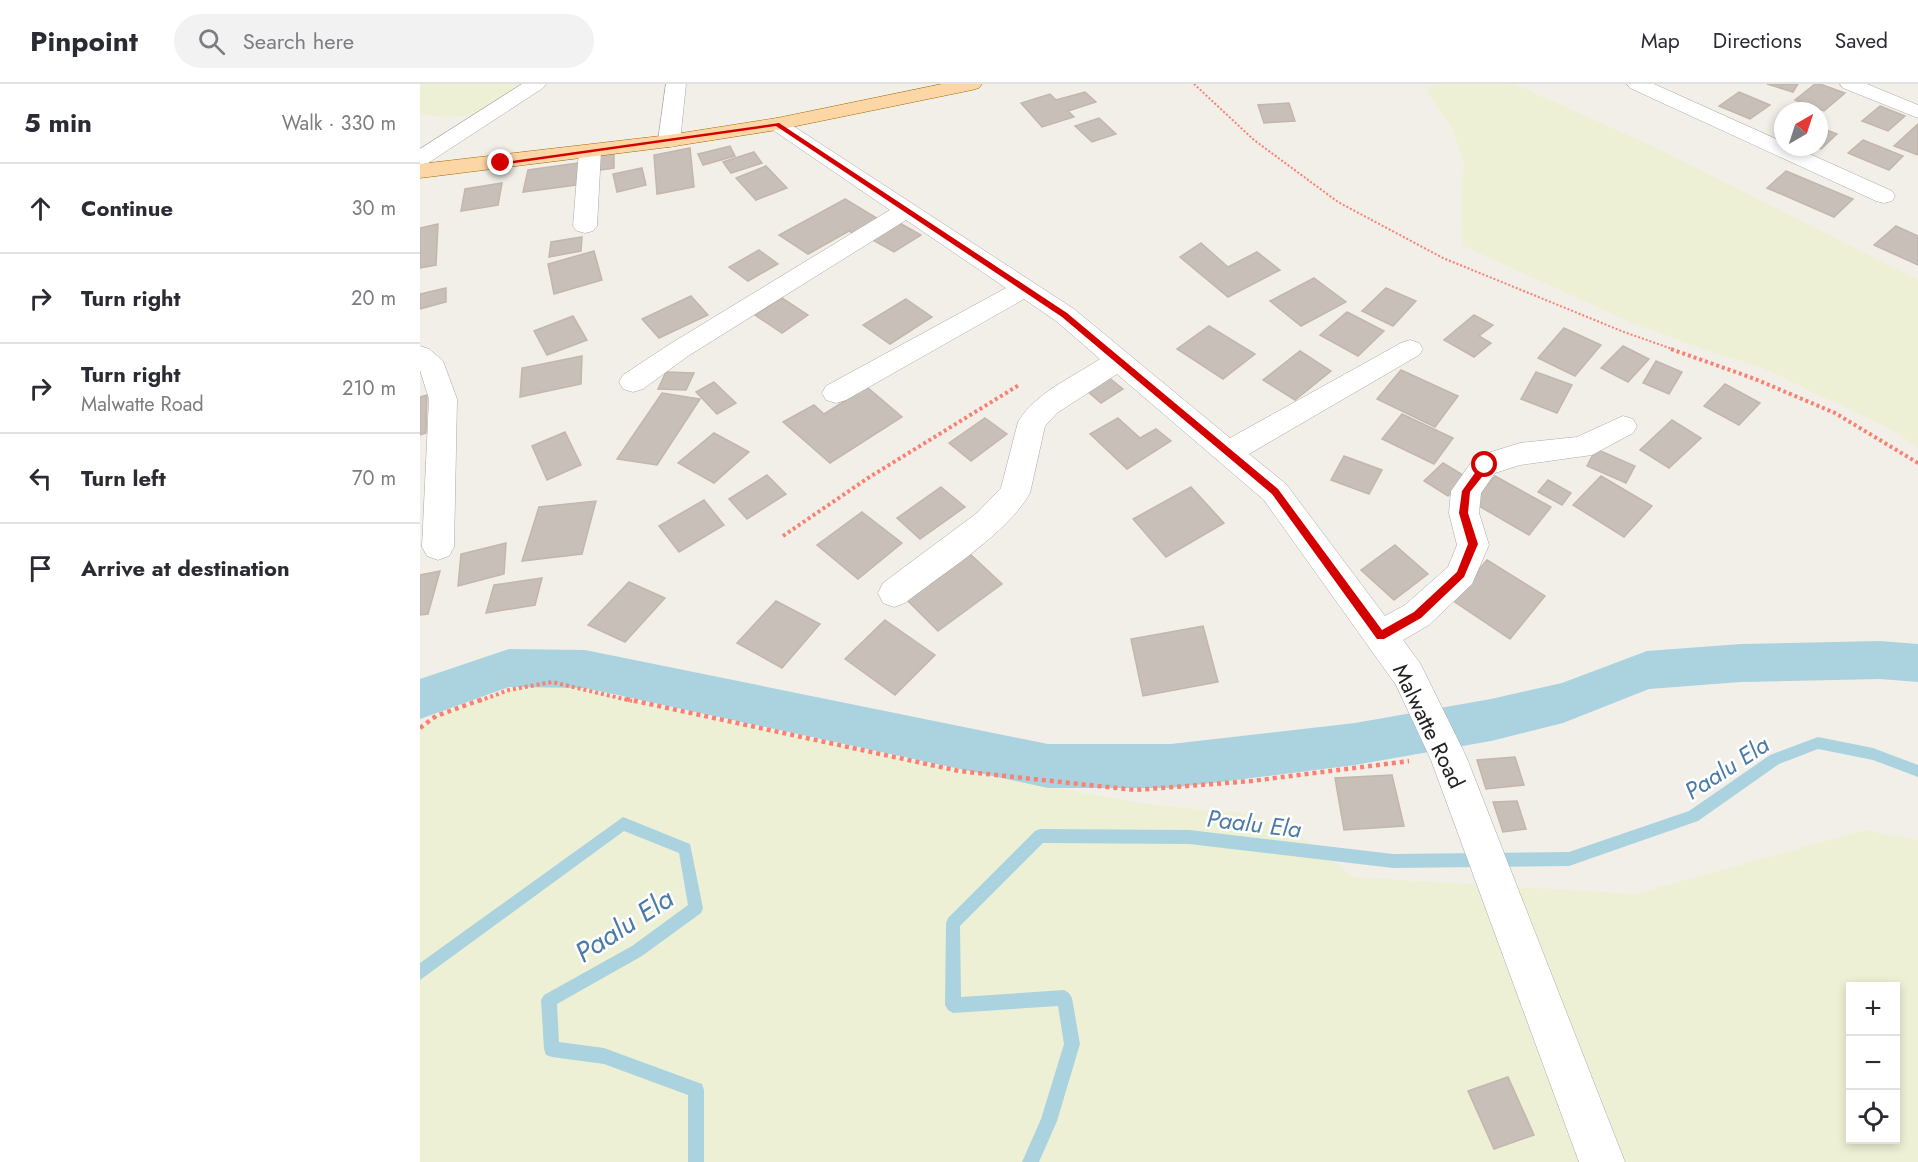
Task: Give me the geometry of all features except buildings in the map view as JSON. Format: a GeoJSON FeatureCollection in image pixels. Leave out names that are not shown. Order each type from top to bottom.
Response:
{"type":"FeatureCollection","features":[{"type":"Feature","properties":{"kind":"main road"},"geometry":{"type":"LineString","coordinates":[[420,171],[669,141],[777,124],[972,84]]}},
{"type":"Feature","properties":{"kind":"street"},"geometry":{"type":"LineString","coordinates":[[420,158],[536,84]]}},
{"type":"Feature","properties":{"kind":"street"},"geometry":{"type":"LineString","coordinates":[[669,141],[676,84]]}},
{"type":"Feature","properties":{"kind":"street"},"geometry":{"type":"LineString","coordinates":[[1637,84],[1884,196]]}},
{"type":"Feature","properties":{"kind":"street"},"geometry":{"type":"LineString","coordinates":[[1850,84],[1918,112]]}},
{"type":"Feature","properties":{"kind":"street","name":"Malwatte Road"},"geometry":{"type":"LineString","coordinates":[[777,124],[1065,315],[1275,492],[1408,674],[1448,756],[1602,1162]]}},
{"type":"Feature","properties":{"kind":"street"},"geometry":{"type":"LineString","coordinates":[[585,226],[590,151]]}},
{"type":"Feature","properties":{"kind":"street"},"geometry":{"type":"LineString","coordinates":[[633,382],[679,350],[906,210]]}},
{"type":"Feature","properties":{"kind":"street"},"geometry":{"type":"LineString","coordinates":[[836,393],[1025,288]]}},
{"type":"Feature","properties":{"kind":"street"},"geometry":{"type":"LineString","coordinates":[[1228,452],[1410,349]]}},
{"type":"Feature","properties":{"kind":"street"},"geometry":{"type":"LineString","coordinates":[[420,355],[434,368],[443,399],[438,546]]}},
{"type":"Feature","properties":{"kind":"street"},"geometry":{"type":"LineString","coordinates":[[894,593],[988,522],[1015,493],[1032,422],[1047,406],[1119,360]]}},
{"type":"Feature","properties":{"kind":"street"},"geometry":{"type":"LineString","coordinates":[[1380,636],[1417,615],[1461,574],[1473,544],[1464,513],[1466,491],[1485,465],[1520,454],[1582,447],[1623,426]]}},
{"type":"Feature","properties":{"kind":"path"},"geometry":{"type":"LineString","coordinates":[[1194,84],[1254,140],[1338,201],[1443,258],[1614,327],[1755,379],[1835,413],[1918,463]]}},
{"type":"Feature","properties":{"kind":"path"},"geometry":{"type":"LineString","coordinates":[[783,536],[868,478],[1023,383]]}},
{"type":"Feature","properties":{"kind":"path"},"geometry":{"type":"LineString","coordinates":[[420,728],[436,716],[509,690],[552,682],[694,716],[959,771],[1135,790],[1252,781],[1448,756]]}},
{"type":"Feature","properties":{"kind":"green space"},"geometry":{"type":"Polygon","coordinates":[[[420,84],[536,84],[488,114],[447,117],[420,114],[420,84]]]}},
{"type":"Feature","properties":{"kind":"green space"},"geometry":{"type":"Polygon","coordinates":[[[1433,84],[1511,84],[1526,89],[1659,149],[1918,280],[1918,448],[1894,431],[1760,367],[1632,323],[1463,246],[1461,202],[1464,163],[1451,127],[1427,92],[1433,84]]]}},
{"type":"Feature","properties":{"kind":"green space"},"geometry":{"type":"Polygon","coordinates":[[[552,682],[694,715],[959,771],[1154,805],[1246,813],[1293,830],[1354,877],[1635,894],[1865,830],[1918,840],[1918,1162],[420,1162],[420,728],[436,716],[509,690],[552,682]]]}},
{"type":"Feature","properties":{"kind":"waterway"},"geometry":{"type":"LineString","coordinates":[[420,699],[509,668],[585,669],[1048,766],[1171,766],[1355,744],[1491,720],[1563,703],[1647,670],[1741,663],[1880,660],[1918,663]]}},
{"type":"Feature","properties":{"kind":"waterway","name":"Paalu Ela"},"geometry":{"type":"LineString","coordinates":[[1030,1162],[1049,1121],[1072,1044],[1064,998],[953,1005],[953,923],[1040,836],[1189,837],[1393,861],[1569,859],[1693,816],[1775,759],[1818,743],[1873,754],[1918,771]]}},
{"type":"Feature","properties":{"kind":"waterway","name":"Paalu Ela"},"geometry":{"type":"LineString","coordinates":[[420,972],[623,824],[685,849],[696,908],[637,951],[549,1000],[552,1049],[604,1056],[696,1090],[696,1162]]}},
{"type":"Feature","properties":{"kind":"route"},"geometry":{"type":"LineString","coordinates":[[501,163],[777,124],[1065,315],[1275,492],[1380,636],[1417,615],[1461,574],[1473,544],[1464,513],[1466,491],[1485,465]]}}]}
